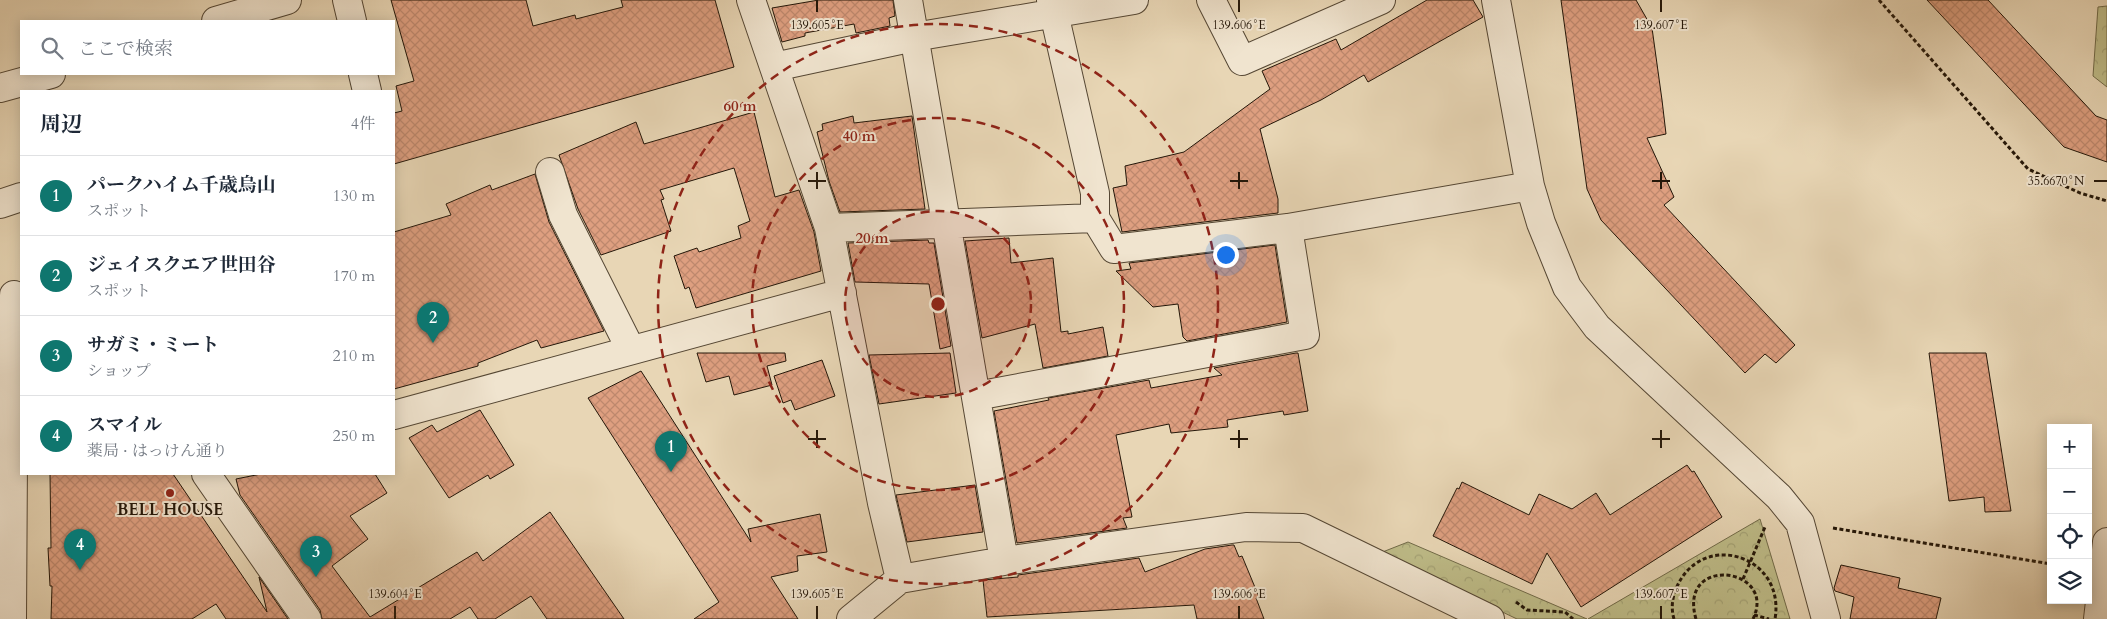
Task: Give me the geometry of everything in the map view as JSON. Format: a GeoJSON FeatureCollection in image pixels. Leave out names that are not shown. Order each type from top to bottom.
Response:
{"type":"FeatureCollection","features":[{"type":"Feature","properties":{"kind":"street"},"geometry":{"type":"LineString","coordinates":[[219,20],[287,0]]}},
{"type":"Feature","properties":{"kind":"street"},"geometry":{"type":"LineString","coordinates":[[347,0],[352,20]]}},
{"type":"Feature","properties":{"kind":"street"},"geometry":{"type":"LineString","coordinates":[[751,0],[829,228],[882,503],[900,579]]}},
{"type":"Feature","properties":{"kind":"street"},"geometry":{"type":"LineString","coordinates":[[908,0],[1004,561]]}},
{"type":"Feature","properties":{"kind":"street"},"geometry":{"type":"LineString","coordinates":[[774,67],[1052,7],[1134,0]]}},
{"type":"Feature","properties":{"kind":"street"},"geometry":{"type":"LineString","coordinates":[[1211,0],[1242,61],[1381,0]]}},
{"type":"Feature","properties":{"kind":"street"},"geometry":{"type":"LineString","coordinates":[[1496,0],[1530,186],[1541,223],[1567,287],[1598,328],[1778,497],[1800,523],[1826,619]]}},
{"type":"Feature","properties":{"kind":"street"},"geometry":{"type":"LineString","coordinates":[[1052,7],[1095,194],[1095,218],[1114,249],[1288,228],[1530,186]]}},
{"type":"Feature","properties":{"kind":"street"},"geometry":{"type":"LineString","coordinates":[[0,88],[47,75]]}},
{"type":"Feature","properties":{"kind":"street"},"geometry":{"type":"LineString","coordinates":[[363,75],[367,90]]}},
{"type":"Feature","properties":{"kind":"street"},"geometry":{"type":"LineString","coordinates":[[550,172],[564,215],[631,350]]}},
{"type":"Feature","properties":{"kind":"street"},"geometry":{"type":"LineString","coordinates":[[0,204],[20,198]]}},
{"type":"Feature","properties":{"kind":"street"},"geometry":{"type":"LineString","coordinates":[[829,228],[1095,218]]}},
{"type":"Feature","properties":{"kind":"street"},"geometry":{"type":"LineString","coordinates":[[976,396],[1305,335],[1288,228]]}},
{"type":"Feature","properties":{"kind":"street"},"geometry":{"type":"LineString","coordinates":[[12,293],[6,397],[6,592],[12,619]]}},
{"type":"Feature","properties":{"kind":"street"},"geometry":{"type":"LineString","coordinates":[[395,415],[842,293]]}},
{"type":"Feature","properties":{"kind":"street"},"geometry":{"type":"LineString","coordinates":[[207,475],[307,619]]}},
{"type":"Feature","properties":{"kind":"street"},"geometry":{"type":"LineString","coordinates":[[851,619],[900,579],[1004,561],[1246,527],[1303,528],[1490,619]]}},
{"type":"Feature","properties":{"kind":"street"},"geometry":{"type":"LineString","coordinates":[[2098,619],[2107,542]]}},
{"type":"Feature","properties":{"kind":"path"},"geometry":{"type":"LineString","coordinates":[[1879,0],[2028,169],[2080,194],[2107,201]]}},
{"type":"Feature","properties":{"kind":"path"},"geometry":{"type":"LineString","coordinates":[[1743,579],[1749,561],[1778,497]]}},
{"type":"Feature","properties":{"kind":"path"},"geometry":{"type":"LineString","coordinates":[[1800,523],[2047,563]]}},
{"type":"Feature","properties":{"kind":"path"},"geometry":{"type":"LineString","coordinates":[[1674,619],[1673,597],[1679,581],[1690,567],[1705,559],[1722,555],[1739,556],[1755,564],[1767,576],[1775,591],[1777,608],[1775,619]]}},
{"type":"Feature","properties":{"kind":"path"},"geometry":{"type":"LineString","coordinates":[[1696,619],[1694,600],[1698,590],[1704,581],[1723,574],[1743,579],[1755,595],[1754,617],[1769,619]]}},
{"type":"Feature","properties":{"kind":"green space"},"geometry":{"type":"Polygon","coordinates":[[[2107,6],[2107,87],[2093,76],[2098,7],[2107,6]]]}},
{"type":"Feature","properties":{"kind":"green space"},"geometry":{"type":"Polygon","coordinates":[[[1760,519],[1790,619],[1588,619],[1760,519]]]}},
{"type":"Feature","properties":{"kind":"green space"},"geometry":{"type":"Polygon","coordinates":[[[1408,542],[1587,619],[1517,619],[1380,553],[1408,542]]]}},
{"type":"Feature","properties":{"kind":"building"},"geometry":{"type":"Polygon","coordinates":[[[391,0],[526,0],[533,26],[575,15],[576,19],[623,7],[621,0],[715,0],[734,67],[395,164],[395,113],[402,111],[396,86],[414,81],[391,0]]]}},
{"type":"Feature","properties":{"kind":"building"},"geometry":{"type":"Polygon","coordinates":[[[819,0],[893,0],[895,16],[889,18],[890,26],[856,33],[854,24],[805,33],[805,36],[782,42],[772,8],[819,0]]]}},
{"type":"Feature","properties":{"kind":"building"},"geometry":{"type":"Polygon","coordinates":[[[1427,0],[1473,0],[1483,17],[1368,82],[1364,75],[1321,100],[1260,129],[1278,199],[1278,213],[1122,232],[1113,188],[1127,185],[1125,166],[1184,152],[1270,89],[1262,71],[1336,39],[1341,50],[1427,0]]]}},
{"type":"Feature","properties":{"kind":"building"},"geometry":{"type":"Polygon","coordinates":[[[1561,0],[1636,0],[1652,28],[1662,100],[1666,134],[1647,138],[1674,197],[1664,205],[1795,345],[1776,363],[1765,354],[1745,373],[1601,220],[1587,189],[1561,0]]]}},
{"type":"Feature","properties":{"kind":"building"},"geometry":{"type":"Polygon","coordinates":[[[1927,0],[1988,0],[2096,116],[2107,120],[2107,162],[2064,147],[1927,0]]]}},
{"type":"Feature","properties":{"kind":"building"},"geometry":{"type":"Polygon","coordinates":[[[754,112],[775,197],[799,190],[814,232],[821,271],[696,308],[689,287],[685,289],[674,256],[697,248],[699,252],[741,238],[738,226],[750,221],[734,168],[660,190],[664,199],[661,200],[671,231],[601,255],[578,209],[559,155],[636,122],[644,144],[754,112]]]}},
{"type":"Feature","properties":{"kind":"building"},"geometry":{"type":"Polygon","coordinates":[[[853,116],[854,123],[912,116],[925,209],[840,212],[829,181],[817,132],[823,130],[822,124],[853,116]]]}},
{"type":"Feature","properties":{"kind":"building"},"geometry":{"type":"Polygon","coordinates":[[[535,174],[549,222],[604,331],[541,348],[537,340],[478,363],[478,366],[395,389],[395,232],[451,215],[446,204],[490,185],[492,190],[535,174]]]}},
{"type":"Feature","properties":{"kind":"building"},"geometry":{"type":"Polygon","coordinates":[[[1009,238],[1011,263],[1053,258],[1061,332],[1068,331],[1068,334],[1103,327],[1108,356],[1043,368],[1035,324],[982,338],[965,241],[1009,238]]]}},
{"type":"Feature","properties":{"kind":"building"},"geometry":{"type":"Polygon","coordinates":[[[928,240],[929,243],[934,243],[951,346],[940,349],[929,284],[855,282],[848,243],[928,240]]]}},
{"type":"Feature","properties":{"kind":"building"},"geometry":{"type":"Polygon","coordinates":[[[1275,245],[1287,322],[1187,341],[1183,337],[1178,304],[1153,307],[1116,271],[1131,269],[1129,263],[1275,245]]]}},
{"type":"Feature","properties":{"kind":"building"},"geometry":{"type":"Polygon","coordinates":[[[697,353],[785,353],[786,361],[767,366],[772,385],[734,395],[729,376],[706,382],[697,353]]]}},
{"type":"Feature","properties":{"kind":"building"},"geometry":{"type":"Polygon","coordinates":[[[950,353],[956,393],[879,404],[869,355],[950,353]]]}},
{"type":"Feature","properties":{"kind":"building"},"geometry":{"type":"Polygon","coordinates":[[[1298,353],[1308,411],[1284,415],[1283,411],[1227,420],[1228,427],[1171,433],[1169,424],[1116,435],[1132,517],[1123,518],[1127,528],[1017,543],[994,411],[1049,400],[1048,398],[1149,380],[1151,388],[1222,375],[1214,368],[1298,353]]]}},
{"type":"Feature","properties":{"kind":"building"},"geometry":{"type":"Polygon","coordinates":[[[1929,353],[1986,353],[2011,511],[1985,512],[1984,497],[1949,501],[1929,353]]]}},
{"type":"Feature","properties":{"kind":"building"},"geometry":{"type":"Polygon","coordinates":[[[822,360],[835,396],[795,410],[791,400],[783,403],[774,376],[822,360]]]}},
{"type":"Feature","properties":{"kind":"building"},"geometry":{"type":"Polygon","coordinates":[[[641,371],[751,542],[748,529],[820,514],[827,552],[797,556],[798,571],[771,577],[798,619],[694,619],[719,602],[588,398],[641,371]]]}},
{"type":"Feature","properties":{"kind":"building"},"geometry":{"type":"Polygon","coordinates":[[[480,410],[514,465],[490,479],[488,475],[449,498],[409,438],[432,425],[437,432],[480,410]]]}},
{"type":"Feature","properties":{"kind":"building"},"geometry":{"type":"Polygon","coordinates":[[[1687,465],[1692,472],[1694,471],[1722,517],[1581,607],[1547,553],[1532,584],[1433,536],[1457,488],[1459,489],[1462,482],[1529,515],[1539,494],[1572,509],[1596,493],[1610,515],[1687,465]]]}},
{"type":"Feature","properties":{"kind":"building"},"geometry":{"type":"Polygon","coordinates":[[[50,475],[174,475],[267,612],[259,577],[288,619],[226,619],[216,604],[192,619],[51,619],[52,586],[50,586],[48,548],[51,548],[50,475]]]}},
{"type":"Feature","properties":{"kind":"building"},"geometry":{"type":"Polygon","coordinates":[[[256,475],[376,475],[387,493],[350,516],[368,539],[332,566],[370,617],[477,552],[483,561],[550,512],[624,619],[547,619],[531,596],[495,619],[478,619],[470,607],[450,619],[322,619],[320,610],[240,495],[236,479],[256,475]]]}},
{"type":"Feature","properties":{"kind":"building"},"geometry":{"type":"Polygon","coordinates":[[[975,485],[983,532],[907,542],[896,495],[975,485]]]}},
{"type":"Feature","properties":{"kind":"building"},"geometry":{"type":"Polygon","coordinates":[[[1234,545],[1239,557],[1242,556],[1259,597],[1256,598],[1264,619],[1197,619],[1194,605],[987,617],[983,580],[1018,577],[1018,575],[1139,558],[1145,572],[1205,549],[1234,545]]]}},
{"type":"Feature","properties":{"kind":"building"},"geometry":{"type":"Polygon","coordinates":[[[1841,565],[1900,578],[1898,588],[1941,598],[1936,619],[1850,619],[1854,597],[1835,591],[1834,588],[1841,565]]]}},
{"type":"Feature","properties":{"kind":"place","name":"ジェイスクエア世田谷"},"geometry":{"type":"Point","coordinates":[433,343]}},
{"type":"Feature","properties":{"kind":"place","name":"パークハイム千歳烏山"},"geometry":{"type":"Point","coordinates":[671,472]}},
{"type":"Feature","properties":{"kind":"place","name":"BELL HOUSE"},"geometry":{"type":"Point","coordinates":[170,493]}},
{"type":"Feature","properties":{"kind":"place","name":"スマイル"},"geometry":{"type":"Point","coordinates":[80,570]}},
{"type":"Feature","properties":{"kind":"place","name":"サガミ・ミート"},"geometry":{"type":"Point","coordinates":[316,577]}}]}
